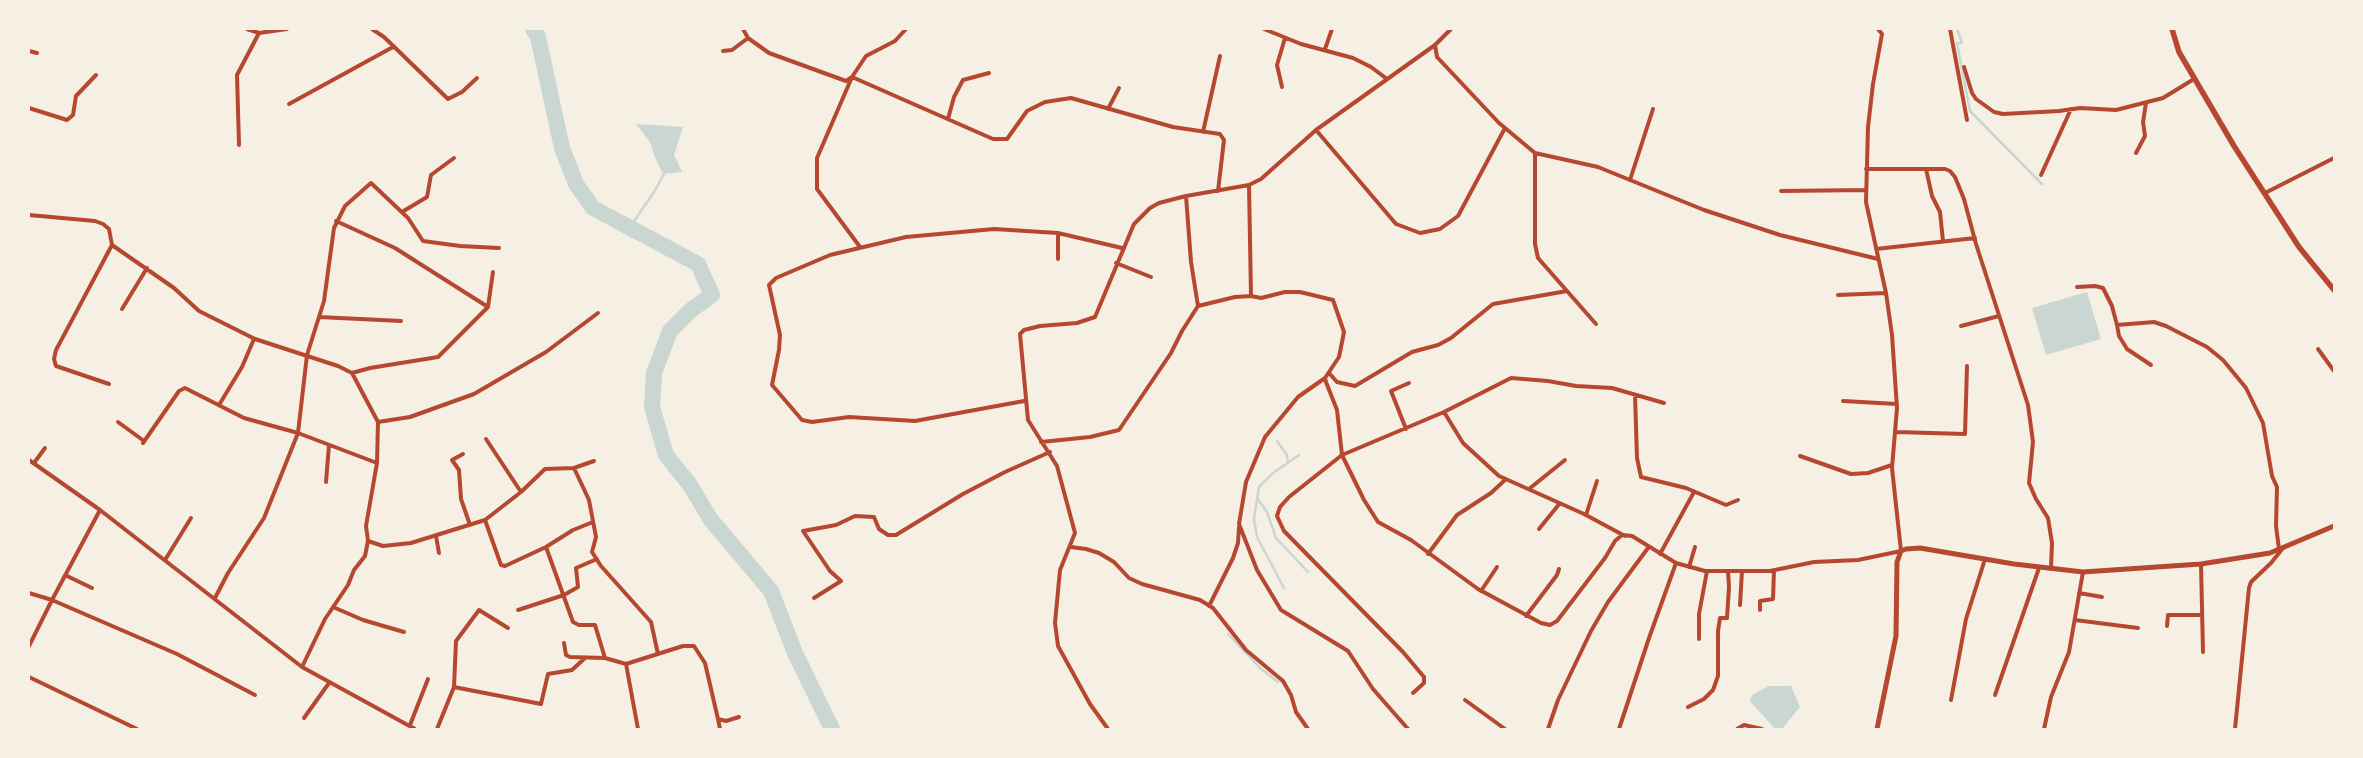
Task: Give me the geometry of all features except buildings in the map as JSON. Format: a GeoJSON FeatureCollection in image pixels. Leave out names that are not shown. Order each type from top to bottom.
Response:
{"type":"FeatureCollection","features":[{"type":"Feature","properties":{"kind":"main road"},"geometry":{"type":"LineString","coordinates":[[2172,29],[2179,52],[2234,146],[2299,247],[2334,290]]}},
{"type":"Feature","properties":{"kind":"street"},"geometry":{"type":"LineString","coordinates":[[247,29],[259,33],[287,29]]}},
{"type":"Feature","properties":{"kind":"street"},"geometry":{"type":"LineString","coordinates":[[372,29],[448,99],[462,92],[477,78]]}},
{"type":"Feature","properties":{"kind":"street"},"geometry":{"type":"LineString","coordinates":[[743,29],[748,38],[769,53],[842,80],[852,77],[993,139],[1006,139],[1027,111],[1045,102],[1071,98],[1173,127],[1220,134],[1224,138],[1218,191]]}},
{"type":"Feature","properties":{"kind":"street"},"geometry":{"type":"LineString","coordinates":[[860,247],[818,189],[817,158],[852,77],[866,56],[895,41],[906,29]]}},
{"type":"Feature","properties":{"kind":"street"},"geometry":{"type":"LineString","coordinates":[[1264,29],[1285,38],[1353,58],[1370,67],[1387,80]]}},
{"type":"Feature","properties":{"kind":"street"},"geometry":{"type":"LineString","coordinates":[[1325,49],[1332,29]]}},
{"type":"Feature","properties":{"kind":"street"},"geometry":{"type":"LineString","coordinates":[[1108,729],[1090,704],[1058,646],[1056,633],[1060,570],[1071,547],[1074,534],[1072,518],[1061,478],[1050,452],[1028,420],[1024,401],[1025,390],[1020,334],[1024,330],[1040,326],[1077,323],[1096,317],[1122,248],[1134,224],[1150,208],[1159,203],[1186,196],[1249,185],[1261,178],[1316,130],[1435,45],[1451,29]]}},
{"type":"Feature","properties":{"kind":"street"},"geometry":{"type":"LineString","coordinates":[[1877,729],[1896,636],[1896,571],[1898,556],[1902,552],[1892,465],[1897,404],[1892,335],[1886,293],[1866,202],[1866,169],[1873,84],[1882,34],[1878,29]]}},
{"type":"Feature","properties":{"kind":"street"},"geometry":{"type":"LineString","coordinates":[[1950,29],[1967,120]]}},
{"type":"Feature","properties":{"kind":"street"},"geometry":{"type":"LineString","coordinates":[[239,145],[237,75],[259,33]]}},
{"type":"Feature","properties":{"kind":"street"},"geometry":{"type":"LineString","coordinates":[[723,51],[732,50],[748,38]]}},
{"type":"Feature","properties":{"kind":"street"},"geometry":{"type":"LineString","coordinates":[[1282,87],[1278,65],[1285,38]]}},
{"type":"Feature","properties":{"kind":"street"},"geometry":{"type":"LineString","coordinates":[[1435,45],[1435,52],[1441,62],[1505,128],[1536,153],[1598,168],[1704,210],[1780,235],[1878,259]]}},
{"type":"Feature","properties":{"kind":"street"},"geometry":{"type":"LineString","coordinates":[[289,104],[393,47]]}},
{"type":"Feature","properties":{"kind":"street"},"geometry":{"type":"LineString","coordinates":[[29,51],[37,53]]}},
{"type":"Feature","properties":{"kind":"street"},"geometry":{"type":"LineString","coordinates":[[1203,132],[1220,56]]}},
{"type":"Feature","properties":{"kind":"street"},"geometry":{"type":"LineString","coordinates":[[1964,67],[1972,93],[1982,104],[1994,112],[2012,114],[2071,109],[2116,110],[2163,98],[2194,79]]}},
{"type":"Feature","properties":{"kind":"street"},"geometry":{"type":"LineString","coordinates":[[948,119],[954,97],[963,80],[989,73]]}},
{"type":"Feature","properties":{"kind":"street"},"geometry":{"type":"LineString","coordinates":[[29,108],[67,120],[73,114],[76,96],[96,75]]}},
{"type":"Feature","properties":{"kind":"street"},"geometry":{"type":"LineString","coordinates":[[1108,109],[1119,88]]}},
{"type":"Feature","properties":{"kind":"street"},"geometry":{"type":"LineString","coordinates":[[2136,153],[2145,136],[2143,122],[2146,103]]}},
{"type":"Feature","properties":{"kind":"street"},"geometry":{"type":"LineString","coordinates":[[1630,180],[1653,109]]}},
{"type":"Feature","properties":{"kind":"street"},"geometry":{"type":"LineString","coordinates":[[2040,175],[2071,109]]}},
{"type":"Feature","properties":{"kind":"street"},"geometry":{"type":"LineString","coordinates":[[1316,130],[1396,224],[1420,233],[1440,229],[1458,216],[1505,128]]}},
{"type":"Feature","properties":{"kind":"street"},"geometry":{"type":"LineString","coordinates":[[1536,153],[1536,250],[1538,258],[1596,324]]}},
{"type":"Feature","properties":{"kind":"street"},"geometry":{"type":"LineString","coordinates":[[402,212],[427,196],[431,175],[454,158]]}},
{"type":"Feature","properties":{"kind":"street"},"geometry":{"type":"LineString","coordinates":[[2265,193],[2334,158]]}},
{"type":"Feature","properties":{"kind":"street"},"geometry":{"type":"LineString","coordinates":[[1866,169],[1948,170],[1955,177],[1964,199],[2028,405],[2032,442],[2029,483],[2048,518],[2052,543],[2051,569]]}},
{"type":"Feature","properties":{"kind":"street"},"geometry":{"type":"LineString","coordinates":[[1926,169],[1932,196],[1940,212],[1943,241]]}},
{"type":"Feature","properties":{"kind":"street"},"geometry":{"type":"LineString","coordinates":[[215,598],[228,573],[264,518],[298,434],[307,356],[324,301],[336,221],[345,206],[371,183],[402,212],[423,241],[460,246],[499,248]]}},
{"type":"Feature","properties":{"kind":"street"},"geometry":{"type":"LineString","coordinates":[[1249,185],[1251,296]]}},
{"type":"Feature","properties":{"kind":"street"},"geometry":{"type":"LineString","coordinates":[[1781,191],[1866,190]]}},
{"type":"Feature","properties":{"kind":"street"},"geometry":{"type":"LineString","coordinates":[[1186,196],[1191,262],[1198,306]]}},
{"type":"Feature","properties":{"kind":"street"},"geometry":{"type":"LineString","coordinates":[[29,215],[95,221],[109,229],[112,245],[56,350],[54,359],[56,366],[109,384]]}},
{"type":"Feature","properties":{"kind":"street"},"geometry":{"type":"LineString","coordinates":[[336,221],[395,248],[488,307]]}},
{"type":"Feature","properties":{"kind":"street"},"geometry":{"type":"LineString","coordinates":[[1024,401],[914,421],[849,417],[806,422],[797,417],[772,385],[780,335],[769,285],[776,278],[830,255],[906,237],[994,229],[1058,233],[1122,248]]}},
{"type":"Feature","properties":{"kind":"street"},"geometry":{"type":"LineString","coordinates":[[1058,233],[1058,259]]}},
{"type":"Feature","properties":{"kind":"street"},"geometry":{"type":"LineString","coordinates":[[1876,250],[1975,238]]}},
{"type":"Feature","properties":{"kind":"street"},"geometry":{"type":"LineString","coordinates":[[112,245],[174,288],[199,310],[254,339],[352,373],[370,368],[438,357],[488,307],[494,272]]}},
{"type":"Feature","properties":{"kind":"street"},"geometry":{"type":"LineString","coordinates":[[1116,263],[1151,277]]}},
{"type":"Feature","properties":{"kind":"street"},"geometry":{"type":"LineString","coordinates":[[122,310],[147,268]]}},
{"type":"Feature","properties":{"kind":"street"},"geometry":{"type":"LineString","coordinates":[[2076,287],[2095,286],[2104,288],[2112,306],[2118,336],[2127,349],[2151,365]]}},
{"type":"Feature","properties":{"kind":"street"},"geometry":{"type":"LineString","coordinates":[[1042,442],[1090,437],[1119,430],[1171,354],[1182,331],[1198,306],[1219,299],[1251,296],[1261,298],[1285,292],[1300,292],[1333,300],[1344,332],[1340,356],[1325,378],[1298,397],[1265,437],[1246,482],[1238,542],[1233,558],[1209,606]]}},
{"type":"Feature","properties":{"kind":"street"},"geometry":{"type":"LineString","coordinates":[[1329,373],[1337,382],[1356,386],[1412,352],[1451,338],[1493,304],[1567,292]]}},
{"type":"Feature","properties":{"kind":"street"},"geometry":{"type":"LineString","coordinates":[[1838,295],[1886,293]]}},
{"type":"Feature","properties":{"kind":"street"},"geometry":{"type":"LineString","coordinates":[[378,422],[410,417],[474,394],[546,352],[598,313]]}},
{"type":"Feature","properties":{"kind":"street"},"geometry":{"type":"LineString","coordinates":[[1961,326],[1999,316]]}},
{"type":"Feature","properties":{"kind":"street"},"geometry":{"type":"LineString","coordinates":[[319,317],[401,320]]}},
{"type":"Feature","properties":{"kind":"street"},"geometry":{"type":"LineString","coordinates":[[2117,325],[2147,321],[2166,326],[2207,348],[2223,360],[2246,388],[2264,423],[2272,476],[2277,488],[2276,526],[2281,548],[2271,563],[2251,582],[2249,588],[2235,729]]}},
{"type":"Feature","properties":{"kind":"street"},"geometry":{"type":"LineString","coordinates":[[219,405],[242,366],[254,339]]}},
{"type":"Feature","properties":{"kind":"street"},"geometry":{"type":"LineString","coordinates":[[2318,349],[2334,371]]}},
{"type":"Feature","properties":{"kind":"street"},"geometry":{"type":"LineString","coordinates":[[1896,432],[1965,434],[1967,366]]}},
{"type":"Feature","properties":{"kind":"street"},"geometry":{"type":"LineString","coordinates":[[302,668],[333,607],[354,570],[365,556],[368,541],[366,520],[377,463],[378,422],[352,373]]}},
{"type":"Feature","properties":{"kind":"street"},"geometry":{"type":"LineString","coordinates":[[1325,378],[1337,410],[1342,455],[1364,500],[1378,522],[1410,540],[1481,591],[1546,625],[1554,624],[1584,587],[1615,541],[1625,536],[1632,536],[1648,548],[1676,563],[1706,571],[1774,570],[1814,562],[1858,560],[1920,548],[2039,568],[2082,572],[2201,564],[2270,552],[2334,526]]}},
{"type":"Feature","properties":{"kind":"street"},"geometry":{"type":"LineString","coordinates":[[1412,693],[1424,683],[1424,677],[1403,652],[1284,531],[1277,516],[1280,506],[1289,496],[1342,455],[1444,412],[1511,378],[1548,381],[1576,386],[1612,388],[1664,403]]}},
{"type":"Feature","properties":{"kind":"street"},"geometry":{"type":"LineString","coordinates":[[1406,428],[1391,390],[1409,383]]}},
{"type":"Feature","properties":{"kind":"street"},"geometry":{"type":"LineString","coordinates":[[118,422],[143,442],[182,388],[188,389],[244,418],[298,434],[377,463]]}},
{"type":"Feature","properties":{"kind":"street"},"geometry":{"type":"LineString","coordinates":[[1636,395],[1637,458],[1641,477],[1694,492],[1726,506],[1738,500]]}},
{"type":"Feature","properties":{"kind":"street"},"geometry":{"type":"LineString","coordinates":[[1844,401],[1897,404]]}},
{"type":"Feature","properties":{"kind":"street"},"geometry":{"type":"LineString","coordinates":[[1444,412],[1463,443],[1499,476],[1586,515],[1625,536]]}},
{"type":"Feature","properties":{"kind":"street"},"geometry":{"type":"LineString","coordinates":[[486,439],[521,492]]}},
{"type":"Feature","properties":{"kind":"street"},"geometry":{"type":"LineString","coordinates":[[326,482],[329,445]]}},
{"type":"Feature","properties":{"kind":"street"},"geometry":{"type":"LineString","coordinates":[[34,463],[45,448]]}},
{"type":"Feature","properties":{"kind":"street"},"geometry":{"type":"LineString","coordinates":[[814,598],[841,581],[830,571],[804,531],[836,526],[855,516],[874,517],[879,529],[888,535],[896,535],[962,494],[1050,452]]}},
{"type":"Feature","properties":{"kind":"street"},"geometry":{"type":"LineString","coordinates":[[463,454],[452,460],[460,470],[461,499],[470,525]]}},
{"type":"Feature","properties":{"kind":"street"},"geometry":{"type":"LineString","coordinates":[[1800,456],[1851,474],[1868,473],[1892,465]]}},
{"type":"Feature","properties":{"kind":"street"},"geometry":{"type":"LineString","coordinates":[[29,460],[100,510],[215,598],[302,668],[415,729]]}},
{"type":"Feature","properties":{"kind":"street"},"geometry":{"type":"LineString","coordinates":[[1529,488],[1566,460]]}},
{"type":"Feature","properties":{"kind":"street"},"geometry":{"type":"LineString","coordinates":[[368,541],[383,546],[396,546],[436,536],[485,520],[521,492],[545,469],[574,468],[594,461]]}},
{"type":"Feature","properties":{"kind":"street"},"geometry":{"type":"LineString","coordinates":[[574,468],[589,500],[596,537],[592,552],[651,622],[658,654]]}},
{"type":"Feature","properties":{"kind":"street"},"geometry":{"type":"LineString","coordinates":[[1428,554],[1457,515],[1491,493],[1506,479]]}},
{"type":"Feature","properties":{"kind":"street"},"geometry":{"type":"LineString","coordinates":[[1586,515],[1597,480]]}},
{"type":"Feature","properties":{"kind":"street"},"geometry":{"type":"LineString","coordinates":[[1660,554],[1694,492]]}},
{"type":"Feature","properties":{"kind":"street"},"geometry":{"type":"LineString","coordinates":[[1539,529],[1560,503]]}},
{"type":"Feature","properties":{"kind":"street"},"geometry":{"type":"LineString","coordinates":[[29,646],[100,510]]}},
{"type":"Feature","properties":{"kind":"street"},"geometry":{"type":"LineString","coordinates":[[165,560],[191,518]]}},
{"type":"Feature","properties":{"kind":"street"},"geometry":{"type":"LineString","coordinates":[[485,520],[502,565],[508,565],[546,547],[573,530],[593,522]]}},
{"type":"Feature","properties":{"kind":"street"},"geometry":{"type":"LineString","coordinates":[[1239,524],[1257,570],[1281,610],[1348,651],[1373,689],[1408,729]]}},
{"type":"Feature","properties":{"kind":"street"},"geometry":{"type":"LineString","coordinates":[[436,536],[439,553]]}},
{"type":"Feature","properties":{"kind":"street"},"geometry":{"type":"LineString","coordinates":[[546,547],[573,622],[579,625],[595,625],[605,658]]}},
{"type":"Feature","properties":{"kind":"street"},"geometry":{"type":"LineString","coordinates":[[1071,547],[1099,553],[1114,562],[1129,578],[1142,584],[1200,600],[1209,606],[1246,650],[1283,681],[1291,695],[1296,712],[1308,729]]}},
{"type":"Feature","properties":{"kind":"street"},"geometry":{"type":"LineString","coordinates":[[1689,567],[1695,547]]}},
{"type":"Feature","properties":{"kind":"street"},"geometry":{"type":"LineString","coordinates":[[1548,729],[1558,700],[1591,631],[1608,602],[1648,548]]}},
{"type":"Feature","properties":{"kind":"street"},"geometry":{"type":"LineString","coordinates":[[518,610],[564,595],[578,587],[576,568],[597,558]]}},
{"type":"Feature","properties":{"kind":"street"},"geometry":{"type":"LineString","coordinates":[[1951,700],[1966,619],[1984,559]]}},
{"type":"Feature","properties":{"kind":"street"},"geometry":{"type":"LineString","coordinates":[[1620,729],[1648,638],[1676,563]]}},
{"type":"Feature","properties":{"kind":"street"},"geometry":{"type":"LineString","coordinates":[[2201,564],[2203,652]]}},
{"type":"Feature","properties":{"kind":"street"},"geometry":{"type":"LineString","coordinates":[[1481,591],[1497,567]]}},
{"type":"Feature","properties":{"kind":"street"},"geometry":{"type":"LineString","coordinates":[[1995,695],[2039,568]]}},
{"type":"Feature","properties":{"kind":"street"},"geometry":{"type":"LineString","coordinates":[[1526,616],[1557,575],[1559,569]]}},
{"type":"Feature","properties":{"kind":"street"},"geometry":{"type":"LineString","coordinates":[[1760,610],[1760,601],[1773,599],[1774,570]]}},
{"type":"Feature","properties":{"kind":"street"},"geometry":{"type":"LineString","coordinates":[[1699,639],[1698,614],[1706,571]]}},
{"type":"Feature","properties":{"kind":"street"},"geometry":{"type":"LineString","coordinates":[[1688,707],[1704,699],[1713,690],[1718,676],[1718,631],[1720,618],[1727,618],[1728,571]]}},
{"type":"Feature","properties":{"kind":"street"},"geometry":{"type":"LineString","coordinates":[[1740,605],[1742,571]]}},
{"type":"Feature","properties":{"kind":"street"},"geometry":{"type":"LineString","coordinates":[[2044,729],[2051,697],[2069,652],[2082,572]]}},
{"type":"Feature","properties":{"kind":"street"},"geometry":{"type":"LineString","coordinates":[[65,575],[92,588]]}},
{"type":"Feature","properties":{"kind":"street"},"geometry":{"type":"LineString","coordinates":[[29,593],[52,600],[177,654],[255,695]]}},
{"type":"Feature","properties":{"kind":"street"},"geometry":{"type":"LineString","coordinates":[[2079,593],[2102,597]]}},
{"type":"Feature","properties":{"kind":"street"},"geometry":{"type":"LineString","coordinates":[[333,607],[363,620],[404,632]]}},
{"type":"Feature","properties":{"kind":"street"},"geometry":{"type":"LineString","coordinates":[[436,729],[454,687],[456,640],[479,610],[508,628]]}},
{"type":"Feature","properties":{"kind":"street"},"geometry":{"type":"LineString","coordinates":[[2167,626],[2168,615],[2202,615]]}},
{"type":"Feature","properties":{"kind":"street"},"geometry":{"type":"LineString","coordinates":[[2075,620],[2138,628]]}},
{"type":"Feature","properties":{"kind":"street"},"geometry":{"type":"LineString","coordinates":[[564,643],[566,655],[574,658],[605,658],[626,664],[684,646],[695,647],[705,663],[720,729]]}},
{"type":"Feature","properties":{"kind":"street"},"geometry":{"type":"LineString","coordinates":[[454,687],[541,704],[548,674],[572,670],[585,658]]}},
{"type":"Feature","properties":{"kind":"street"},"geometry":{"type":"LineString","coordinates":[[626,664],[638,729]]}},
{"type":"Feature","properties":{"kind":"street"},"geometry":{"type":"LineString","coordinates":[[29,677],[138,729]]}},
{"type":"Feature","properties":{"kind":"street"},"geometry":{"type":"LineString","coordinates":[[410,725],[428,679]]}},
{"type":"Feature","properties":{"kind":"street"},"geometry":{"type":"LineString","coordinates":[[304,718],[329,684]]}},
{"type":"Feature","properties":{"kind":"street"},"geometry":{"type":"LineString","coordinates":[[1465,700],[1505,729]]}},
{"type":"Feature","properties":{"kind":"street"},"geometry":{"type":"LineString","coordinates":[[718,719],[726,721],[739,717]]}},
{"type":"Feature","properties":{"kind":"street"},"geometry":{"type":"LineString","coordinates":[[1737,729],[1744,725],[1762,729]]}},
{"type":"Feature","properties":{"kind":"shaded area"},"geometry":{"type":"Polygon","coordinates":[[[636,124],[683,127],[674,155],[682,172],[663,174],[650,142],[636,124]]]}},
{"type":"Feature","properties":{"kind":"shaded area"},"geometry":{"type":"Polygon","coordinates":[[[2087,292],[2101,339],[2046,355],[2032,308],[2087,292]]]}},
{"type":"Feature","properties":{"kind":"shaded area"},"geometry":{"type":"Polygon","coordinates":[[[1769,686],[1791,686],[1800,707],[1782,729],[1775,729],[1750,701],[1752,695],[1769,686]]]}},
{"type":"Feature","properties":{"kind":"waterway"},"geometry":{"type":"LineString","coordinates":[[533,29],[538,37],[562,148],[576,184],[593,208],[698,264],[712,295],[691,310],[670,331],[654,373],[652,407],[666,455],[690,485],[711,520],[771,591],[795,653],[832,729]]}},
{"type":"Feature","properties":{"kind":"waterway"},"geometry":{"type":"LineString","coordinates":[[1957,29],[1962,43],[1957,43],[1970,111],[2042,184]]}},
{"type":"Feature","properties":{"kind":"waterway"},"geometry":{"type":"LineString","coordinates":[[630,227],[665,172]]}},
{"type":"Feature","properties":{"kind":"waterway"},"geometry":{"type":"LineString","coordinates":[[1277,441],[1287,455],[1288,462]]}},
{"type":"Feature","properties":{"kind":"waterway"},"geometry":{"type":"LineString","coordinates":[[1284,588],[1257,537],[1254,519],[1259,487],[1273,473],[1299,455]]}},
{"type":"Feature","properties":{"kind":"waterway"},"geometry":{"type":"LineString","coordinates":[[1257,498],[1267,512],[1276,538],[1308,572]]}},
{"type":"Feature","properties":{"kind":"waterway"},"geometry":{"type":"LineString","coordinates":[[1228,634],[1260,668],[1278,682]]}}]}
